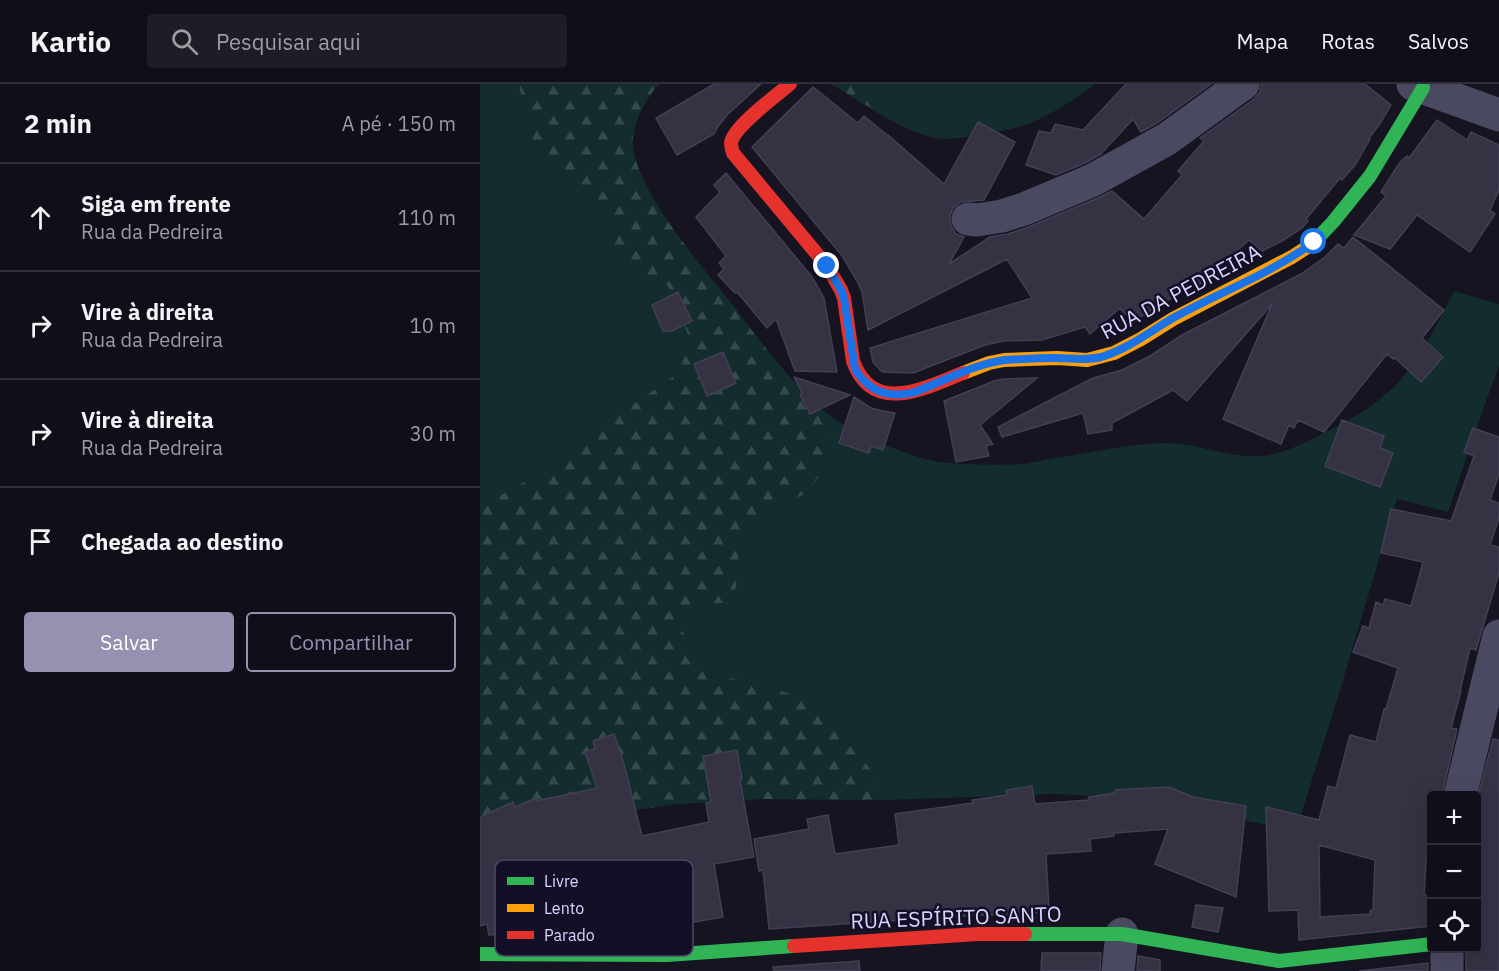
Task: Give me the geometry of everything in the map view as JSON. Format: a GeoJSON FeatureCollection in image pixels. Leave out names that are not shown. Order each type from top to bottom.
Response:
{"type":"FeatureCollection","features":[{"type":"Feature","properties":{"kind":"street","name":"RUA DA PEDREIRA"},"geometry":{"type":"LineString","coordinates":[[790,84],[741,128],[732,139],[730,147],[827,266],[837,282],[844,298],[853,361],[859,375],[872,388],[904,395],[989,363],[1004,360],[1057,358],[1087,360],[1114,353],[1173,318],[1292,258],[1314,242],[1370,176],[1418,86]]}},
{"type":"Feature","properties":{"kind":"street"},"geometry":{"type":"LineString","coordinates":[[968,219],[1002,216],[1093,180],[1167,139],[1242,84]]}},
{"type":"Feature","properties":{"kind":"street"},"geometry":{"type":"LineString","coordinates":[[1418,86],[1499,115]]}},
{"type":"Feature","properties":{"kind":"street"},"geometry":{"type":"LineString","coordinates":[[1461,791],[1499,636]]}},
{"type":"Feature","properties":{"kind":"street","name":"RUA ESPÍRITO SANTO"},"geometry":{"type":"LineString","coordinates":[[522,956],[667,963],[978,934],[1122,934],[1280,966],[1427,946]]}},
{"type":"Feature","properties":{"kind":"street"},"geometry":{"type":"LineString","coordinates":[[1118,971],[1122,934]]}},
{"type":"Feature","properties":{"kind":"street"},"geometry":{"type":"LineString","coordinates":[[1447,953],[1447,971]]}},
{"type":"Feature","properties":{"kind":"street","name":"RUA ESPÍRITO SANTO"},"geometry":{"type":"LineString","coordinates":[[480,954],[495,955]]}},
{"type":"Feature","properties":{"kind":"green space"},"geometry":{"type":"Polygon","coordinates":[[[480,84],[659,84],[640,112],[633,144],[637,163],[646,184],[674,230],[780,367],[804,394],[832,417],[863,435],[930,460],[962,464],[1024,464],[1123,447],[1163,443],[1176,443],[1237,455],[1262,456],[1277,453],[1342,424],[1364,411],[1394,387],[1424,347],[1454,291],[1499,304],[1499,366],[1448,512],[1397,499],[1296,831],[1145,802],[1053,794],[890,800],[762,799],[677,804],[480,832],[480,84]]]}},
{"type":"Feature","properties":{"kind":"green space"},"geometry":{"type":"Polygon","coordinates":[[[519,84],[659,84],[640,113],[633,137],[637,164],[645,184],[670,225],[763,344],[801,389],[831,417],[829,453],[823,470],[814,483],[803,495],[766,509],[742,541],[737,564],[736,587],[730,602],[711,604],[698,601],[678,621],[688,651],[698,669],[711,675],[754,682],[793,695],[835,729],[868,766],[890,800],[762,799],[677,804],[480,832],[480,505],[511,490],[571,453],[674,376],[691,342],[668,286],[641,275],[624,263],[613,248],[606,207],[574,190],[537,151],[526,120],[519,84]]]}},
{"type":"Feature","properties":{"kind":"green space"},"geometry":{"type":"Polygon","coordinates":[[[831,84],[1095,84],[1057,110],[1026,125],[992,133],[945,139],[924,135],[900,125],[831,84]]]}},
{"type":"Feature","properties":{"kind":"green space"},"geometry":{"type":"Polygon","coordinates":[[[831,84],[879,84],[875,110],[831,84]]]}},
{"type":"Feature","properties":{"kind":"building"},"geometry":{"type":"Polygon","coordinates":[[[714,84],[761,84],[728,114],[714,134],[677,155],[656,118],[714,84]]]}},
{"type":"Feature","properties":{"kind":"building"},"geometry":{"type":"Polygon","coordinates":[[[1126,84],[1211,84],[1141,132],[1133,119],[1101,154],[1085,163],[1056,175],[1026,165],[1039,131],[1051,133],[1055,124],[1083,130],[1126,84]]]}},
{"type":"Feature","properties":{"kind":"building"},"geometry":{"type":"Polygon","coordinates":[[[1261,84],[1365,84],[1391,105],[1369,138],[1355,165],[1342,180],[1340,178],[1306,219],[1308,221],[1302,228],[1262,251],[1249,240],[1219,267],[1223,272],[1164,302],[1132,322],[1120,308],[1090,334],[1085,327],[1042,340],[1003,341],[985,345],[913,373],[883,372],[873,362],[870,348],[1032,298],[1007,259],[868,330],[862,292],[843,257],[752,147],[813,87],[858,123],[864,116],[944,184],[978,122],[1015,142],[984,200],[961,202],[953,208],[950,216],[951,226],[956,234],[964,237],[949,264],[990,237],[1031,226],[1112,191],[1144,219],[1182,175],[1178,171],[1204,141],[1200,138],[1254,99],[1260,92],[1261,84]]]}},
{"type":"Feature","properties":{"kind":"building"},"geometry":{"type":"Polygon","coordinates":[[[1437,120],[1467,140],[1471,132],[1499,145],[1499,190],[1490,210],[1495,214],[1470,252],[1417,215],[1390,249],[1354,235],[1386,196],[1381,192],[1400,162],[1407,156],[1409,158],[1437,120]]]}},
{"type":"Feature","properties":{"kind":"building"},"geometry":{"type":"Polygon","coordinates":[[[726,173],[812,277],[824,298],[837,372],[795,371],[776,319],[767,328],[737,292],[735,293],[718,275],[724,269],[719,263],[726,256],[696,217],[720,192],[714,185],[726,173]]]}},
{"type":"Feature","properties":{"kind":"building"},"geometry":{"type":"Polygon","coordinates":[[[1353,237],[1444,310],[1422,338],[1443,357],[1421,382],[1395,358],[1387,354],[1324,432],[1298,420],[1294,428],[1289,425],[1281,444],[1223,419],[1272,304],[1187,401],[1173,390],[1112,423],[1112,430],[1088,434],[1083,413],[1002,437],[998,427],[1093,378],[1122,370],[1150,356],[1182,335],[1301,274],[1325,257],[1338,244],[1344,248],[1353,237]]]}},
{"type":"Feature","properties":{"kind":"building"},"geometry":{"type":"Polygon","coordinates":[[[678,292],[692,321],[672,331],[663,331],[652,305],[678,292]]]}},
{"type":"Feature","properties":{"kind":"building"},"geometry":{"type":"Polygon","coordinates":[[[723,352],[736,383],[707,396],[694,364],[723,352]]]}},
{"type":"Feature","properties":{"kind":"building"},"geometry":{"type":"Polygon","coordinates":[[[794,377],[850,395],[810,414],[794,377]]]}},
{"type":"Feature","properties":{"kind":"building"},"geometry":{"type":"Polygon","coordinates":[[[1037,378],[980,425],[993,444],[986,446],[989,456],[956,462],[944,401],[994,381],[1037,378]]]}},
{"type":"Feature","properties":{"kind":"building"},"geometry":{"type":"Polygon","coordinates":[[[854,397],[871,408],[895,413],[883,450],[871,446],[869,453],[839,443],[854,397]]]}},
{"type":"Feature","properties":{"kind":"building"},"geometry":{"type":"Polygon","coordinates":[[[1342,420],[1384,436],[1380,448],[1393,453],[1380,487],[1325,466],[1342,420]]]}},
{"type":"Feature","properties":{"kind":"building"},"geometry":{"type":"Polygon","coordinates":[[[1473,428],[1499,437],[1499,474],[1490,500],[1499,503],[1499,518],[1490,545],[1499,547],[1499,573],[1476,650],[1470,648],[1451,728],[1457,729],[1443,791],[1427,791],[1427,857],[1424,895],[1427,895],[1427,926],[1299,940],[1298,910],[1269,911],[1266,807],[1319,820],[1328,786],[1336,788],[1350,735],[1376,742],[1398,668],[1353,652],[1363,626],[1369,628],[1376,602],[1383,605],[1385,599],[1411,606],[1423,562],[1381,553],[1391,509],[1451,521],[1474,456],[1464,452],[1473,428]],[[1319,845],[1320,917],[1370,914],[1373,910],[1375,860],[1319,845]]]}},
{"type":"Feature","properties":{"kind":"building"},"geometry":{"type":"Polygon","coordinates":[[[614,734],[642,836],[709,822],[706,803],[711,802],[703,756],[737,750],[754,857],[714,864],[723,917],[693,922],[693,860],[495,860],[495,935],[489,935],[487,924],[480,926],[480,817],[513,802],[515,807],[536,798],[537,801],[597,788],[585,752],[595,749],[593,741],[614,734]]]}},
{"type":"Feature","properties":{"kind":"building"},"geometry":{"type":"Polygon","coordinates":[[[1493,739],[1499,740],[1499,971],[1466,971],[1466,953],[1481,953],[1479,791],[1493,739]]]}},
{"type":"Feature","properties":{"kind":"building"},"geometry":{"type":"Polygon","coordinates":[[[1032,786],[1035,804],[1089,800],[1089,797],[1115,793],[1115,790],[1169,787],[1193,797],[1246,806],[1236,897],[1155,864],[1168,829],[1114,833],[1114,836],[1090,839],[1091,851],[1046,854],[1049,911],[1020,915],[977,915],[769,929],[763,870],[759,871],[754,839],[809,829],[807,819],[828,815],[835,854],[899,845],[895,814],[973,803],[972,800],[1007,795],[1006,790],[1032,786]]]}},
{"type":"Feature","properties":{"kind":"building"},"geometry":{"type":"Polygon","coordinates":[[[1196,905],[1223,908],[1218,932],[1192,927],[1196,905]]]}},
{"type":"Feature","properties":{"kind":"building"},"geometry":{"type":"Polygon","coordinates":[[[1042,953],[1101,953],[1100,971],[1041,971],[1042,953]]]}},
{"type":"Feature","properties":{"kind":"building"},"geometry":{"type":"Polygon","coordinates":[[[1138,956],[1160,960],[1160,971],[1137,971],[1138,956]]]}},
{"type":"Feature","properties":{"kind":"building"},"geometry":{"type":"Polygon","coordinates":[[[859,961],[860,971],[774,971],[773,967],[859,961]]]}},
{"type":"Feature","properties":{"kind":"building"},"geometry":{"type":"Polygon","coordinates":[[[1428,963],[1428,971],[1359,971],[1428,963]]]}},
{"type":"Feature","properties":{"kind":"traffic: fast"},"geometry":{"type":"LineString","coordinates":[[1312,244],[1370,176],[1423,88]]}},
{"type":"Feature","properties":{"kind":"traffic: fast"},"geometry":{"type":"LineString","coordinates":[[1025,934],[1122,934],[1279,961],[1427,945]]}},
{"type":"Feature","properties":{"kind":"traffic: fast"},"geometry":{"type":"LineString","coordinates":[[693,953],[794,946]]}},
{"type":"Feature","properties":{"kind":"traffic: fast"},"geometry":{"type":"LineString","coordinates":[[480,954],[495,954]]}},
{"type":"Feature","properties":{"kind":"traffic: slow"},"geometry":{"type":"LineString","coordinates":[[963,373],[1004,360],[1057,358],[1087,360],[1114,353],[1312,244]]}},
{"type":"Feature","properties":{"kind":"traffic: jam"},"geometry":{"type":"LineString","coordinates":[[790,84],[739,129],[731,143],[733,153],[827,266],[841,290],[853,361],[862,378],[873,388],[887,393],[901,393],[933,385],[963,373]]}},
{"type":"Feature","properties":{"kind":"traffic: jam"},"geometry":{"type":"LineString","coordinates":[[794,946],[978,934],[1025,934]]}},
{"type":"Feature","properties":{"kind":"route"},"geometry":{"type":"LineString","coordinates":[[827,266],[844,298],[855,369],[872,388],[904,395],[977,367],[1004,360],[1057,358],[1087,360],[1114,353],[1173,318],[1292,258],[1314,242]]}}]}
